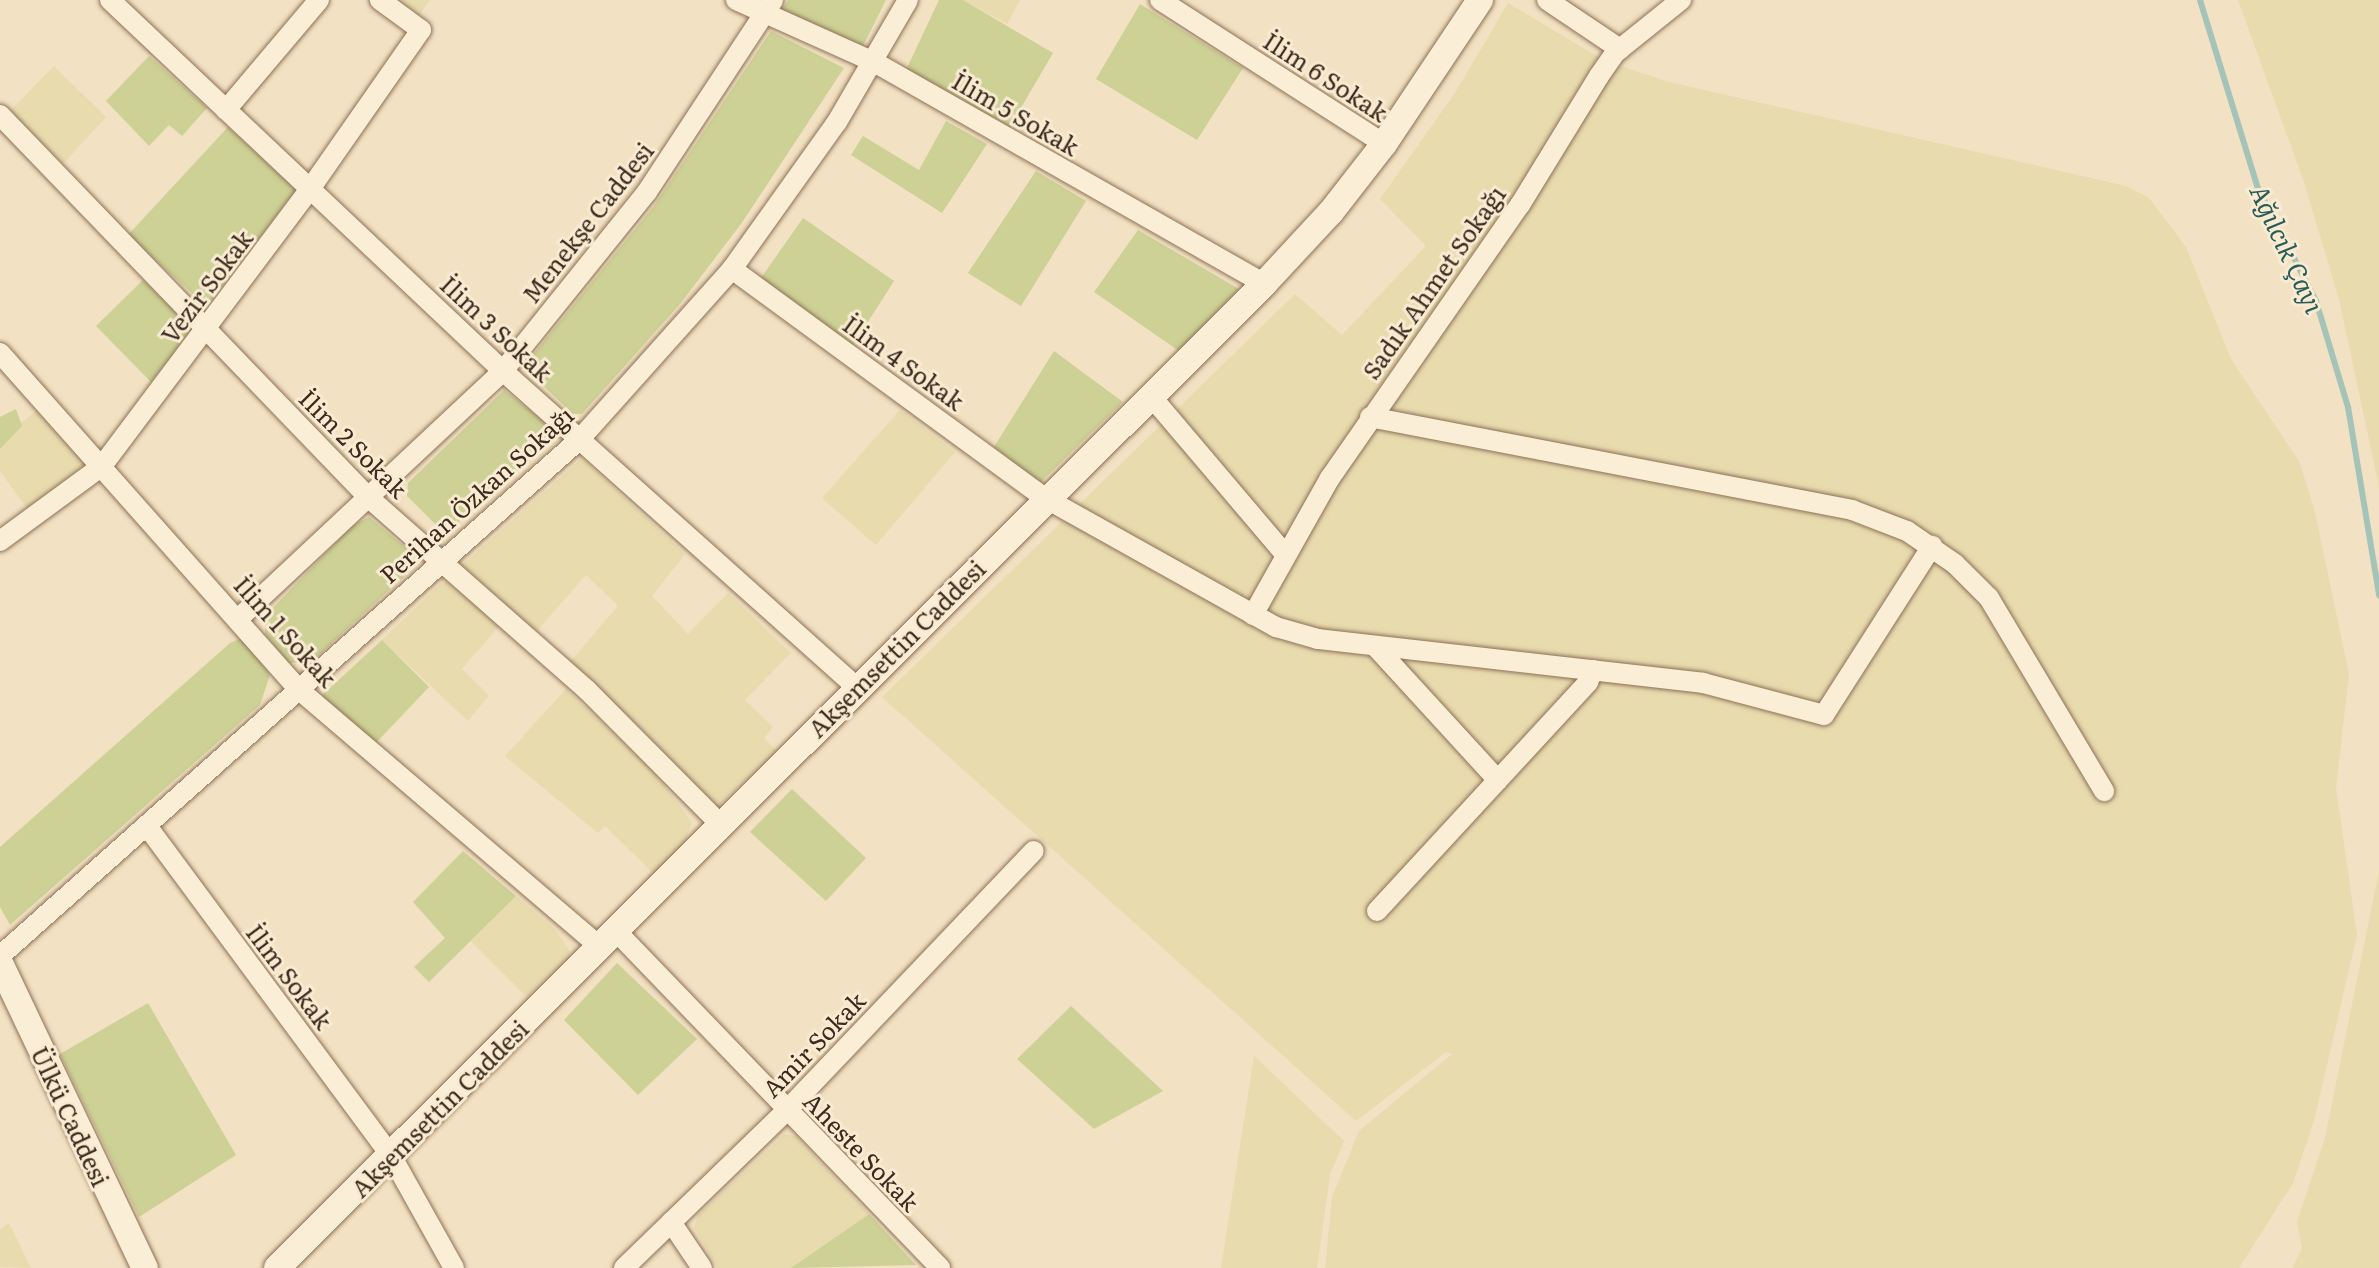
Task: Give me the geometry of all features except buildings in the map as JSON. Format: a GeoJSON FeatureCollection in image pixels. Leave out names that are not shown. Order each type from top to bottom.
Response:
{"type":"FeatureCollection","features":[{"type":"Feature","properties":{"kind":"street","name":"İlim 3 Sokak"},"geometry":{"type":"LineString","coordinates":[[110,0],[503,371],[856,687]]}},
{"type":"Feature","properties":{"kind":"street"},"geometry":{"type":"LineString","coordinates":[[226,110],[319,0]]}},
{"type":"Feature","properties":{"kind":"street","name":"Vezir Sokak"},"geometry":{"type":"LineString","coordinates":[[0,541],[102,466],[310,189],[421,30],[380,0]]}},
{"type":"Feature","properties":{"kind":"street","name":"İlim 5 Sokak"},"geometry":{"type":"LineString","coordinates":[[736,0],[770,7],[874,62],[1264,284]]}},
{"type":"Feature","properties":{"kind":"street","name":"Perihan Özkan Sokağı"},"geometry":{"type":"LineString","coordinates":[[0,956],[297,688],[580,439],[732,269],[874,62],[908,0]]}},
{"type":"Feature","properties":{"kind":"street","name":"İlim 6 Sokak"},"geometry":{"type":"LineString","coordinates":[[1160,0],[1384,144]]}},
{"type":"Feature","properties":{"kind":"street","name":"Akşemsettin Caddesi"},"geometry":{"type":"LineString","coordinates":[[277,1268],[392,1157],[1045,498],[1264,284],[1331,212],[1384,144],[1480,0]]}},
{"type":"Feature","properties":{"kind":"street"},"geometry":{"type":"LineString","coordinates":[[1547,0],[1620,49]]}},
{"type":"Feature","properties":{"kind":"street","name":"Sadık Ahmet Sokağı"},"geometry":{"type":"LineString","coordinates":[[1253,615],[1285,554],[1370,417],[1513,216],[1620,49],[1681,0]]}},
{"type":"Feature","properties":{"kind":"street","name":"Menekşe Caddesi"},"geometry":{"type":"LineString","coordinates":[[239,618],[503,371],[647,192],[770,7]]}},
{"type":"Feature","properties":{"kind":"street","name":"İlim 2 Sokak"},"geometry":{"type":"LineString","coordinates":[[0,115],[368,497],[587,690],[721,825]]}},
{"type":"Feature","properties":{"kind":"street","name":"İlim 4 Sokak"},"geometry":{"type":"LineString","coordinates":[[732,269],[1045,498],[1253,615],[1318,639],[1703,683],[1824,715],[1932,546]]}},
{"type":"Feature","properties":{"kind":"street","name":"İlim 1 Sokak"},"geometry":{"type":"LineString","coordinates":[[0,353],[239,618],[297,688],[607,938]]}},
{"type":"Feature","properties":{"kind":"street"},"geometry":{"type":"LineString","coordinates":[[1150,395],[1285,554]]}},
{"type":"Feature","properties":{"kind":"street"},"geometry":{"type":"LineString","coordinates":[[1370,417],[1852,510],[1932,546],[1973,580],[2003,617],[2104,791]]}},
{"type":"Feature","properties":{"kind":"street"},"geometry":{"type":"LineString","coordinates":[[1375,646],[1498,780]]}},
{"type":"Feature","properties":{"kind":"street"},"geometry":{"type":"LineString","coordinates":[[1377,911],[1588,682],[1593,670]]}},
{"type":"Feature","properties":{"kind":"street","name":"İlim Sokak"},"geometry":{"type":"LineString","coordinates":[[147,826],[392,1157],[454,1268]]}},
{"type":"Feature","properties":{"kind":"street","name":"Amir Sokak"},"geometry":{"type":"LineString","coordinates":[[624,1268],[786,1111],[1034,851]]}},
{"type":"Feature","properties":{"kind":"street","name":"Aheste Sokak"},"geometry":{"type":"LineString","coordinates":[[607,938],[786,1111],[940,1268]]}},
{"type":"Feature","properties":{"kind":"street","name":"Ülkü Caddesi"},"geometry":{"type":"LineString","coordinates":[[0,963],[145,1268]]}},
{"type":"Feature","properties":{"kind":"street"},"geometry":{"type":"LineString","coordinates":[[671,1222],[702,1268]]}},
{"type":"Feature","properties":{"kind":"shaded area"},"geometry":{"type":"Polygon","coordinates":[[[394,0],[430,0],[418,17],[394,0]]]}},
{"type":"Feature","properties":{"kind":"shaded area"},"geometry":{"type":"Polygon","coordinates":[[[963,0],[1020,0],[1007,24],[963,0]]]}},
{"type":"Feature","properties":{"kind":"shaded area"},"geometry":{"type":"Polygon","coordinates":[[[2238,0],[2379,0],[2379,487],[2339,299],[2304,182],[2238,0]]]}},
{"type":"Feature","properties":{"kind":"shaded area"},"geometry":{"type":"Polygon","coordinates":[[[1508,3],[1605,61],[1669,82],[2126,186],[2149,198],[2186,247],[2231,359],[2299,461],[2314,508],[2349,674],[2336,788],[2357,935],[2314,1121],[2293,1183],[2239,1268],[1325,1268],[1332,1197],[1359,1131],[1452,1054],[1446,1052],[1356,1121],[882,697],[1295,294],[1342,335],[1426,246],[1380,199],[1455,93],[1508,3]]]}},
{"type":"Feature","properties":{"kind":"shaded area"},"geometry":{"type":"Polygon","coordinates":[[[54,66],[106,117],[63,164],[10,111],[54,66]]]}},
{"type":"Feature","properties":{"kind":"shaded area"},"geometry":{"type":"Polygon","coordinates":[[[39,409],[91,466],[29,511],[0,471],[0,439],[39,409]]]}},
{"type":"Feature","properties":{"kind":"shaded area"},"geometry":{"type":"Polygon","coordinates":[[[900,410],[955,452],[876,545],[822,498],[900,410]]]}},
{"type":"Feature","properties":{"kind":"shaded area"},"geometry":{"type":"Polygon","coordinates":[[[582,458],[685,554],[652,596],[688,634],[728,593],[791,653],[745,700],[773,727],[764,738],[777,751],[716,808],[570,662],[618,606],[586,575],[536,632],[460,567],[582,458]]]}},
{"type":"Feature","properties":{"kind":"shaded area"},"geometry":{"type":"Polygon","coordinates":[[[450,581],[500,625],[462,669],[489,695],[468,721],[382,640],[441,583],[450,581]]]}},
{"type":"Feature","properties":{"kind":"shaded area"},"geometry":{"type":"Polygon","coordinates":[[[566,689],[653,771],[692,822],[685,843],[655,875],[605,826],[598,833],[505,756],[566,689]]]}},
{"type":"Feature","properties":{"kind":"shaded area"},"geometry":{"type":"Polygon","coordinates":[[[2379,871],[2379,1268],[2292,1268],[2302,1249],[2297,1222],[2325,1138],[2379,871]]]}},
{"type":"Feature","properties":{"kind":"shaded area"},"geometry":{"type":"Polygon","coordinates":[[[516,896],[555,929],[569,950],[570,957],[527,997],[471,941],[516,896]]]}},
{"type":"Feature","properties":{"kind":"shaded area"},"geometry":{"type":"Polygon","coordinates":[[[1254,1056],[1344,1141],[1330,1175],[1317,1268],[1221,1268],[1254,1056]]]}},
{"type":"Feature","properties":{"kind":"shaded area"},"geometry":{"type":"Polygon","coordinates":[[[785,1134],[796,1136],[869,1214],[791,1268],[718,1268],[694,1228],[698,1215],[785,1134]]]}},
{"type":"Feature","properties":{"kind":"shaded area"},"geometry":{"type":"Polygon","coordinates":[[[9,1223],[31,1268],[0,1267],[0,1230],[9,1223]]]}},
{"type":"Feature","properties":{"kind":"green space"},"geometry":{"type":"Polygon","coordinates":[[[788,0],[886,0],[861,50],[782,10],[788,0]]]}},
{"type":"Feature","properties":{"kind":"green space"},"geometry":{"type":"Polygon","coordinates":[[[939,0],[963,0],[1053,53],[1008,130],[906,70],[939,0]]]}},
{"type":"Feature","properties":{"kind":"green space"},"geometry":{"type":"Polygon","coordinates":[[[1140,4],[1243,68],[1197,140],[1096,79],[1140,4]]]}},
{"type":"Feature","properties":{"kind":"green space"},"geometry":{"type":"Polygon","coordinates":[[[771,31],[844,68],[741,224],[680,304],[582,414],[573,414],[523,367],[654,206],[771,31]]]}},
{"type":"Feature","properties":{"kind":"green space"},"geometry":{"type":"Polygon","coordinates":[[[149,56],[207,108],[182,136],[169,125],[149,146],[106,101],[149,56]]]}},
{"type":"Feature","properties":{"kind":"green space"},"geometry":{"type":"Polygon","coordinates":[[[946,121],[987,144],[942,213],[851,155],[863,136],[919,170],[946,121]]]}},
{"type":"Feature","properties":{"kind":"green space"},"geometry":{"type":"Polygon","coordinates":[[[228,127],[296,190],[207,307],[128,235],[228,127]]]}},
{"type":"Feature","properties":{"kind":"green space"},"geometry":{"type":"Polygon","coordinates":[[[1036,171],[1086,201],[1021,306],[968,273],[1036,171]]]}},
{"type":"Feature","properties":{"kind":"green space"},"geometry":{"type":"Polygon","coordinates":[[[803,218],[894,281],[853,345],[761,278],[803,218]]]}},
{"type":"Feature","properties":{"kind":"green space"},"geometry":{"type":"Polygon","coordinates":[[[1138,230],[1239,289],[1179,351],[1094,292],[1138,230]]]}},
{"type":"Feature","properties":{"kind":"green space"},"geometry":{"type":"Polygon","coordinates":[[[143,280],[193,329],[151,382],[96,326],[143,280]]]}},
{"type":"Feature","properties":{"kind":"green space"},"geometry":{"type":"Polygon","coordinates":[[[1054,351],[1123,402],[1040,483],[994,447],[1054,351]]]}},
{"type":"Feature","properties":{"kind":"green space"},"geometry":{"type":"Polygon","coordinates":[[[504,390],[546,423],[549,440],[458,523],[435,524],[407,496],[408,483],[504,390]]]}},
{"type":"Feature","properties":{"kind":"green space"},"geometry":{"type":"Polygon","coordinates":[[[16,409],[22,426],[0,449],[0,417],[16,409]]]}},
{"type":"Feature","properties":{"kind":"green space"},"geometry":{"type":"Polygon","coordinates":[[[369,517],[411,552],[409,572],[311,662],[288,663],[265,634],[265,616],[352,526],[369,517]]]}},
{"type":"Feature","properties":{"kind":"green space"},"geometry":{"type":"Polygon","coordinates":[[[242,638],[270,675],[260,705],[10,925],[0,907],[0,847],[230,643],[242,638]]]}},
{"type":"Feature","properties":{"kind":"green space"},"geometry":{"type":"Polygon","coordinates":[[[382,640],[429,687],[374,745],[319,698],[382,640]]]}},
{"type":"Feature","properties":{"kind":"green space"},"geometry":{"type":"Polygon","coordinates":[[[792,789],[866,858],[826,901],[750,832],[792,789]]]}},
{"type":"Feature","properties":{"kind":"green space"},"geometry":{"type":"Polygon","coordinates":[[[463,851],[516,896],[429,982],[414,967],[445,938],[413,902],[463,851]]]}},
{"type":"Feature","properties":{"kind":"green space"},"geometry":{"type":"Polygon","coordinates":[[[617,963],[697,1039],[638,1095],[564,1020],[617,963]]]}},
{"type":"Feature","properties":{"kind":"green space"},"geometry":{"type":"Polygon","coordinates":[[[148,1003],[236,1155],[139,1217],[60,1054],[148,1003]]]}},
{"type":"Feature","properties":{"kind":"green space"},"geometry":{"type":"Polygon","coordinates":[[[1071,1006],[1163,1091],[1094,1129],[1017,1059],[1071,1006]]]}},
{"type":"Feature","properties":{"kind":"green space"},"geometry":{"type":"Polygon","coordinates":[[[869,1214],[916,1265],[791,1268],[869,1214]]]}},
{"type":"Feature","properties":{"kind":"waterway","name":"Ağılcık Çayı"},"geometry":{"type":"LineString","coordinates":[[2200,0],[2258,188],[2316,301],[2348,407],[2379,595]]}}]}
